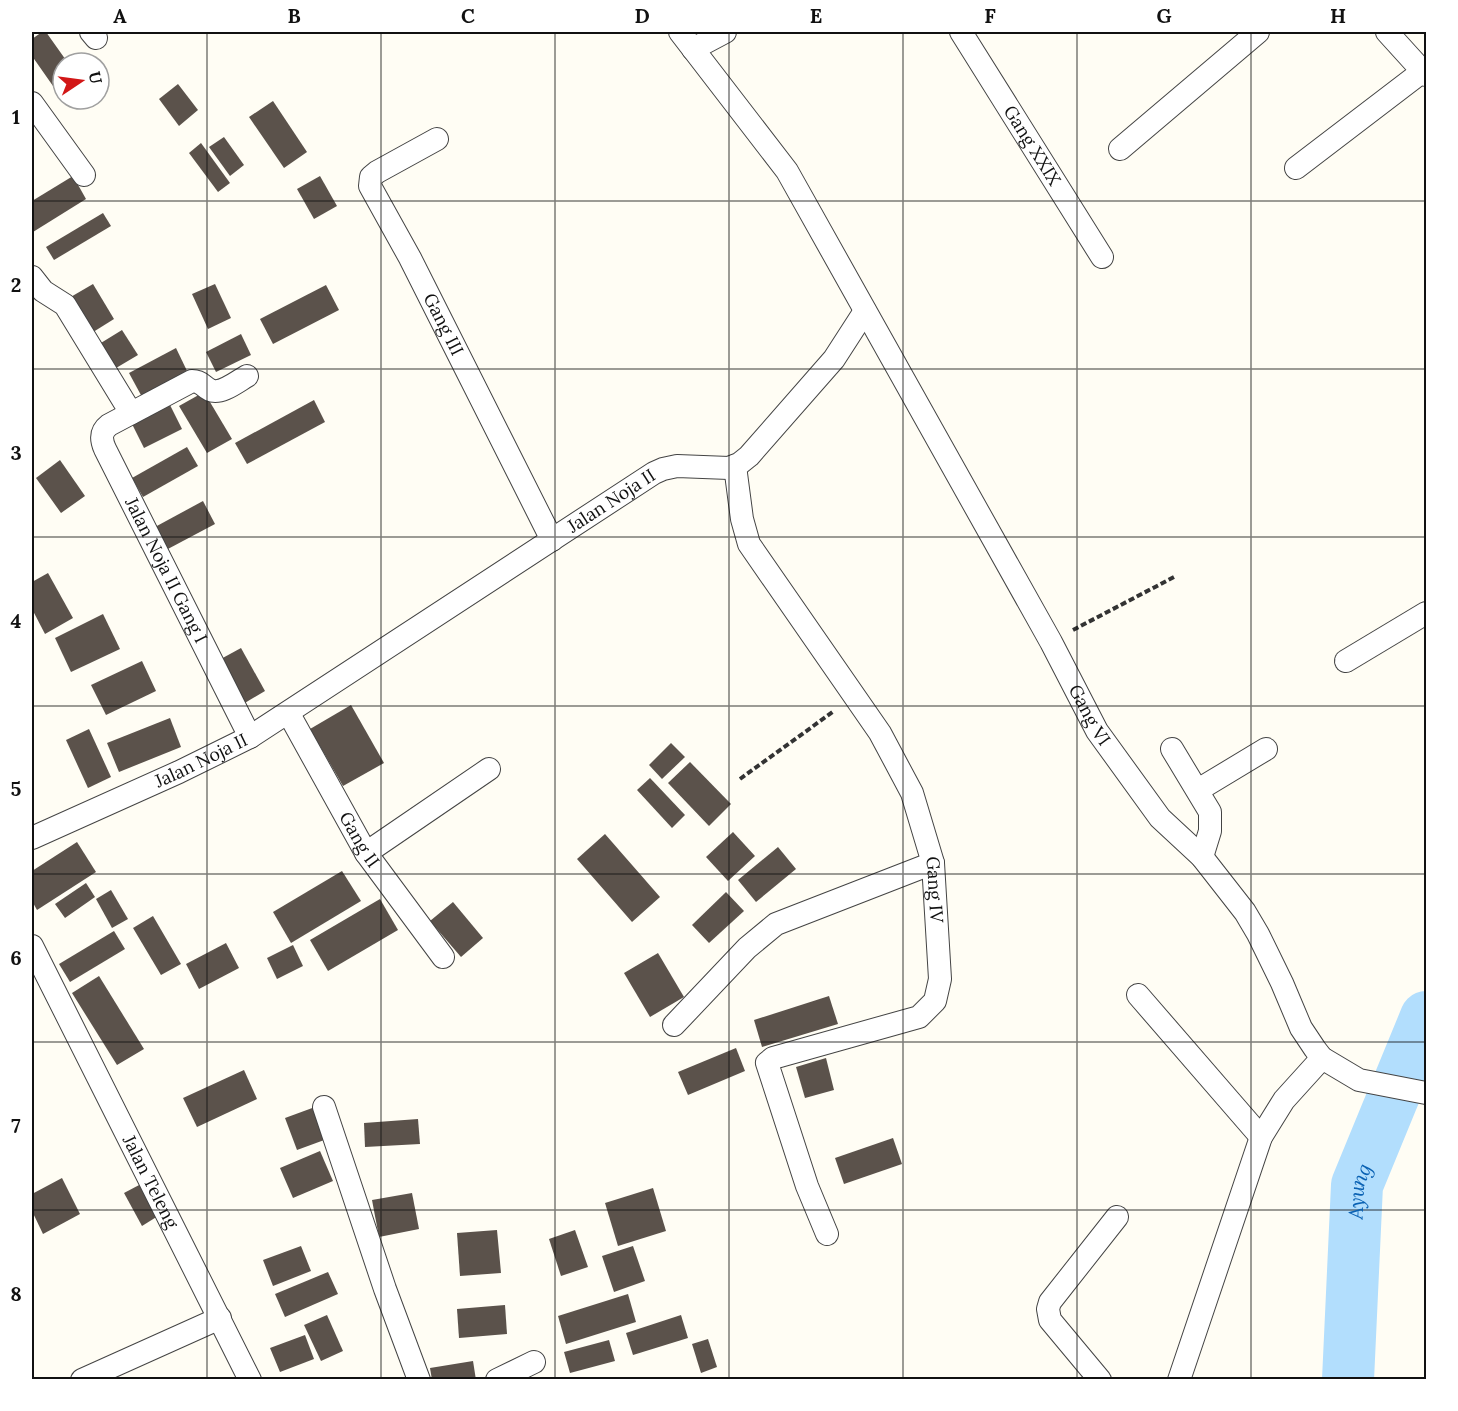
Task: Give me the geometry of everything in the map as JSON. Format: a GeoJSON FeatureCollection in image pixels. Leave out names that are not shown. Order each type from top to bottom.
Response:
{"type":"FeatureCollection","features":[{"type":"Feature","properties":{"kind":"street"},"geometry":{"type":"LineString","coordinates":[[725,32],[686,40],[787,171],[865,311],[834,359],[749,456],[735,466]]}},
{"type":"Feature","properties":{"kind":"street","name":"Gang XXIX"},"geometry":{"type":"LineString","coordinates":[[961,32],[1102,258]]}},
{"type":"Feature","properties":{"kind":"street"},"geometry":{"type":"LineString","coordinates":[[1120,149],[1258,32]]}},
{"type":"Feature","properties":{"kind":"street"},"geometry":{"type":"LineString","coordinates":[[1296,168],[1425,73],[1387,32]]}},
{"type":"Feature","properties":{"kind":"street"},"geometry":{"type":"LineString","coordinates":[[32,104],[84,175]]}},
{"type":"Feature","properties":{"kind":"street","name":"Gang III"},"geometry":{"type":"LineString","coordinates":[[437,139],[377,172],[371,177],[370,186],[415,269],[552,540]]}},
{"type":"Feature","properties":{"kind":"street"},"geometry":{"type":"LineString","coordinates":[[32,277],[43,291],[65,305],[131,413],[192,381],[198,381],[210,390],[221,390],[247,376]]}},
{"type":"Feature","properties":{"kind":"street","name":"Gang VI"},"geometry":{"type":"LineString","coordinates":[[865,311],[1051,642],[1098,731],[1160,818],[1202,857],[1245,912],[1258,934],[1301,1028],[1322,1058],[1359,1080],[1420,1091]]}},
{"type":"Feature","properties":{"kind":"street","name":"Jalan Noja II Gang I"},"geometry":{"type":"LineString","coordinates":[[131,413],[105,429],[103,444],[250,737]]}},
{"type":"Feature","properties":{"kind":"street","name":"Jalan Noja II"},"geometry":{"type":"LineString","coordinates":[[32,838],[179,772],[250,737],[289,714],[663,469],[677,466],[735,466]]}},
{"type":"Feature","properties":{"kind":"street","name":"Gang IV"},"geometry":{"type":"LineString","coordinates":[[735,466],[742,519],[749,544],[880,733],[912,793],[933,863],[940,979],[935,1001],[919,1017],[773,1058],[766,1063],[807,1186],[827,1234]]}},
{"type":"Feature","properties":{"kind":"street"},"geometry":{"type":"LineString","coordinates":[[1346,661],[1426,613]]}},
{"type":"Feature","properties":{"kind":"street","name":"Gang II"},"geometry":{"type":"LineString","coordinates":[[289,714],[366,853],[443,957]]}},
{"type":"Feature","properties":{"kind":"street"},"geometry":{"type":"LineString","coordinates":[[1172,749],[1210,812],[1211,822],[1202,857]]}},
{"type":"Feature","properties":{"kind":"street"},"geometry":{"type":"LineString","coordinates":[[1198,790],[1266,749]]}},
{"type":"Feature","properties":{"kind":"street"},"geometry":{"type":"LineString","coordinates":[[366,853],[489,769]]}},
{"type":"Feature","properties":{"kind":"street"},"geometry":{"type":"LineString","coordinates":[[674,1025],[747,948],[776,924],[933,863]]}},
{"type":"Feature","properties":{"kind":"street","name":"Jalan Teleng"},"geometry":{"type":"LineString","coordinates":[[32,946],[41,983],[220,1318],[250,1380]]}},
{"type":"Feature","properties":{"kind":"street"},"geometry":{"type":"LineString","coordinates":[[1138,995],[1261,1137]]}},
{"type":"Feature","properties":{"kind":"street"},"geometry":{"type":"LineString","coordinates":[[1179,1380],[1261,1137],[1284,1100],[1322,1058]]}},
{"type":"Feature","properties":{"kind":"street"},"geometry":{"type":"LineString","coordinates":[[324,1107],[385,1289],[419,1380]]}},
{"type":"Feature","properties":{"kind":"street"},"geometry":{"type":"LineString","coordinates":[[1100,1380],[1050,1320],[1048,1309],[1050,1302],[1117,1217]]}},
{"type":"Feature","properties":{"kind":"street"},"geometry":{"type":"LineString","coordinates":[[82,1380],[220,1318]]}},
{"type":"Feature","properties":{"kind":"street"},"geometry":{"type":"LineString","coordinates":[[497,1380],[534,1362]]}},
{"type":"Feature","properties":{"kind":"path"},"geometry":{"type":"LineString","coordinates":[[1051,642],[1176,576]]}},
{"type":"Feature","properties":{"kind":"path"},"geometry":{"type":"LineString","coordinates":[[740,779],[853,697]]}},
{"type":"Feature","properties":{"kind":"building"},"geometry":{"type":"Polygon","coordinates":[[[46,32],[59,51],[51,51],[51,83],[32,56],[32,39],[46,32]]]}},
{"type":"Feature","properties":{"kind":"building"},"geometry":{"type":"Polygon","coordinates":[[[178,84],[198,110],[179,126],[159,99],[178,84]]]}},
{"type":"Feature","properties":{"kind":"building"},"geometry":{"type":"Polygon","coordinates":[[[273,101],[307,152],[284,168],[249,117],[273,101]]]}},
{"type":"Feature","properties":{"kind":"building"},"geometry":{"type":"Polygon","coordinates":[[[224,137],[244,165],[230,176],[209,147],[224,137]]]}},
{"type":"Feature","properties":{"kind":"building"},"geometry":{"type":"Polygon","coordinates":[[[201,143],[230,183],[218,192],[189,153],[201,143]]]}},
{"type":"Feature","properties":{"kind":"building"},"geometry":{"type":"Polygon","coordinates":[[[73,176],[86,199],[33,232],[32,201],[73,176]]]}},
{"type":"Feature","properties":{"kind":"building"},"geometry":{"type":"Polygon","coordinates":[[[320,176],[337,206],[314,219],[297,189],[320,176]]]}},
{"type":"Feature","properties":{"kind":"building"},"geometry":{"type":"Polygon","coordinates":[[[103,213],[111,226],[54,260],[46,247],[103,213]]]}},
{"type":"Feature","properties":{"kind":"building"},"geometry":{"type":"Polygon","coordinates":[[[93,284],[114,319],[90,334],[69,298],[93,284]]]}},
{"type":"Feature","properties":{"kind":"building"},"geometry":{"type":"Polygon","coordinates":[[[215,284],[231,318],[208,329],[192,294],[215,284]]]}},
{"type":"Feature","properties":{"kind":"building"},"geometry":{"type":"Polygon","coordinates":[[[326,285],[339,310],[273,344],[260,319],[326,285]]]}},
{"type":"Feature","properties":{"kind":"building"},"geometry":{"type":"Polygon","coordinates":[[[122,330],[138,355],[111,371],[96,346],[122,330]]]}},
{"type":"Feature","properties":{"kind":"building"},"geometry":{"type":"Polygon","coordinates":[[[241,334],[251,355],[216,372],[206,352],[241,334]]]}},
{"type":"Feature","properties":{"kind":"building"},"geometry":{"type":"Polygon","coordinates":[[[176,348],[188,373],[142,397],[129,373],[176,348]]]}},
{"type":"Feature","properties":{"kind":"building"},"geometry":{"type":"Polygon","coordinates":[[[204,392],[232,439],[207,453],[179,406],[204,392]]]}},
{"type":"Feature","properties":{"kind":"building"},"geometry":{"type":"Polygon","coordinates":[[[314,400],[325,422],[247,464],[235,443],[314,400]]]}},
{"type":"Feature","properties":{"kind":"building"},"geometry":{"type":"Polygon","coordinates":[[[168,401],[182,429],[144,448],[130,420],[168,401]]]}},
{"type":"Feature","properties":{"kind":"building"},"geometry":{"type":"Polygon","coordinates":[[[187,447],[198,466],[143,497],[132,478],[187,447]]]}},
{"type":"Feature","properties":{"kind":"building"},"geometry":{"type":"Polygon","coordinates":[[[60,460],[85,496],[61,513],[36,478],[60,460]]]}},
{"type":"Feature","properties":{"kind":"building"},"geometry":{"type":"Polygon","coordinates":[[[203,501],[215,524],[166,550],[155,527],[203,501]]]}},
{"type":"Feature","properties":{"kind":"building"},"geometry":{"type":"Polygon","coordinates":[[[48,573],[73,618],[45,634],[32,609],[32,582],[48,573]]]}},
{"type":"Feature","properties":{"kind":"building"},"geometry":{"type":"Polygon","coordinates":[[[103,614],[120,649],[71,672],[55,638],[103,614]]]}},
{"type":"Feature","properties":{"kind":"building"},"geometry":{"type":"Polygon","coordinates":[[[241,648],[265,691],[243,704],[219,660],[241,648]]]}},
{"type":"Feature","properties":{"kind":"building"},"geometry":{"type":"Polygon","coordinates":[[[142,661],[156,691],[106,715],[91,685],[142,661]]]}},
{"type":"Feature","properties":{"kind":"building"},"geometry":{"type":"Polygon","coordinates":[[[351,705],[384,763],[343,786],[310,729],[351,705]]]}},
{"type":"Feature","properties":{"kind":"building"},"geometry":{"type":"Polygon","coordinates":[[[170,718],[181,747],[119,772],[107,743],[170,718]]]}},
{"type":"Feature","properties":{"kind":"building"},"geometry":{"type":"Polygon","coordinates":[[[89,729],[111,777],[88,788],[66,740],[89,729]]]}},
{"type":"Feature","properties":{"kind":"building"},"geometry":{"type":"Polygon","coordinates":[[[671,743],[685,757],[662,779],[649,765],[671,743]]]}},
{"type":"Feature","properties":{"kind":"building"},"geometry":{"type":"Polygon","coordinates":[[[690,762],[731,804],[709,826],[668,783],[690,762]]]}},
{"type":"Feature","properties":{"kind":"building"},"geometry":{"type":"Polygon","coordinates":[[[650,778],[685,815],[672,828],[637,790],[650,778]]]}},
{"type":"Feature","properties":{"kind":"building"},"geometry":{"type":"Polygon","coordinates":[[[733,832],[755,856],[728,881],[706,857],[733,832]]]}},
{"type":"Feature","properties":{"kind":"building"},"geometry":{"type":"Polygon","coordinates":[[[605,834],[660,897],[632,922],[577,859],[605,834]]]}},
{"type":"Feature","properties":{"kind":"building"},"geometry":{"type":"Polygon","coordinates":[[[77,842],[96,872],[37,910],[32,901],[32,871],[77,842]]]}},
{"type":"Feature","properties":{"kind":"building"},"geometry":{"type":"Polygon","coordinates":[[[778,847],[796,869],[756,902],[738,880],[778,847]]]}},
{"type":"Feature","properties":{"kind":"building"},"geometry":{"type":"Polygon","coordinates":[[[342,871],[361,901],[291,943],[273,912],[342,871]]]}},
{"type":"Feature","properties":{"kind":"building"},"geometry":{"type":"Polygon","coordinates":[[[86,883],[95,897],[65,918],[55,904],[86,883]]]}},
{"type":"Feature","properties":{"kind":"building"},"geometry":{"type":"Polygon","coordinates":[[[111,890],[128,919],[112,928],[96,899],[111,890]]]}},
{"type":"Feature","properties":{"kind":"building"},"geometry":{"type":"Polygon","coordinates":[[[726,892],[744,911],[709,943],[692,925],[726,892]]]}},
{"type":"Feature","properties":{"kind":"building"},"geometry":{"type":"Polygon","coordinates":[[[380,899],[398,930],[328,971],[310,940],[380,899]]]}},
{"type":"Feature","properties":{"kind":"building"},"geometry":{"type":"Polygon","coordinates":[[[453,902],[483,938],[461,957],[430,921],[453,902]]]}},
{"type":"Feature","properties":{"kind":"building"},"geometry":{"type":"Polygon","coordinates":[[[153,916],[181,964],[161,975],[133,928],[153,916]]]}},
{"type":"Feature","properties":{"kind":"building"},"geometry":{"type":"Polygon","coordinates":[[[114,931],[125,949],[70,982],[59,964],[114,931]]]}},
{"type":"Feature","properties":{"kind":"building"},"geometry":{"type":"Polygon","coordinates":[[[226,943],[239,968],[199,989],[186,964],[226,943]]]}},
{"type":"Feature","properties":{"kind":"building"},"geometry":{"type":"Polygon","coordinates":[[[293,945],[303,966],[277,979],[267,958],[293,945]]]}},
{"type":"Feature","properties":{"kind":"building"},"geometry":{"type":"Polygon","coordinates":[[[658,953],[684,997],[650,1017],[624,973],[658,953]]]}},
{"type":"Feature","properties":{"kind":"building"},"geometry":{"type":"Polygon","coordinates":[[[99,976],[144,1049],[117,1065],[72,993],[99,976]]]}},
{"type":"Feature","properties":{"kind":"building"},"geometry":{"type":"Polygon","coordinates":[[[829,996],[838,1024],[762,1047],[754,1020],[829,996]]]}},
{"type":"Feature","properties":{"kind":"building"},"geometry":{"type":"Polygon","coordinates":[[[736,1048],[745,1071],[688,1095],[678,1072],[736,1048]]]}},
{"type":"Feature","properties":{"kind":"building"},"geometry":{"type":"Polygon","coordinates":[[[826,1058],[834,1090],[805,1098],[796,1067],[826,1058]]]}},
{"type":"Feature","properties":{"kind":"building"},"geometry":{"type":"Polygon","coordinates":[[[244,1070],[257,1099],[197,1127],[183,1098],[244,1070]]]}},
{"type":"Feature","properties":{"kind":"building"},"geometry":{"type":"Polygon","coordinates":[[[315,1107],[327,1139],[297,1150],[285,1118],[315,1107]]]}},
{"type":"Feature","properties":{"kind":"building"},"geometry":{"type":"Polygon","coordinates":[[[418,1119],[420,1144],[365,1147],[364,1123],[418,1119]]]}},
{"type":"Feature","properties":{"kind":"building"},"geometry":{"type":"Polygon","coordinates":[[[893,1138],[902,1164],[844,1184],[835,1158],[893,1138]]]}},
{"type":"Feature","properties":{"kind":"building"},"geometry":{"type":"Polygon","coordinates":[[[320,1151],[333,1181],[293,1198],[280,1168],[320,1151]]]}},
{"type":"Feature","properties":{"kind":"building"},"geometry":{"type":"Polygon","coordinates":[[[62,1178],[80,1214],[43,1234],[32,1211],[32,1194],[62,1178]]]}},
{"type":"Feature","properties":{"kind":"building"},"geometry":{"type":"Polygon","coordinates":[[[141,1184],[158,1216],[142,1226],[124,1193],[141,1184]]]}},
{"type":"Feature","properties":{"kind":"building"},"geometry":{"type":"Polygon","coordinates":[[[653,1188],[666,1231],[618,1246],[605,1203],[653,1188]]]}},
{"type":"Feature","properties":{"kind":"building"},"geometry":{"type":"Polygon","coordinates":[[[412,1193],[419,1229],[379,1237],[372,1200],[412,1193]]]}},
{"type":"Feature","properties":{"kind":"building"},"geometry":{"type":"Polygon","coordinates":[[[497,1230],[501,1273],[460,1276],[457,1233],[497,1230]]]}},
{"type":"Feature","properties":{"kind":"building"},"geometry":{"type":"Polygon","coordinates":[[[575,1230],[588,1267],[561,1276],[549,1239],[575,1230]]]}},
{"type":"Feature","properties":{"kind":"building"},"geometry":{"type":"Polygon","coordinates":[[[301,1246],[311,1271],[273,1286],[263,1260],[301,1246]]]}},
{"type":"Feature","properties":{"kind":"building"},"geometry":{"type":"Polygon","coordinates":[[[633,1246],[645,1281],[614,1292],[602,1256],[633,1246]]]}},
{"type":"Feature","properties":{"kind":"building"},"geometry":{"type":"Polygon","coordinates":[[[328,1272],[338,1294],[285,1317],[275,1294],[328,1272]]]}},
{"type":"Feature","properties":{"kind":"building"},"geometry":{"type":"Polygon","coordinates":[[[628,1294],[636,1322],[566,1344],[558,1316],[628,1294]]]}},
{"type":"Feature","properties":{"kind":"building"},"geometry":{"type":"Polygon","coordinates":[[[505,1305],[507,1334],[459,1338],[457,1309],[505,1305]]]}},
{"type":"Feature","properties":{"kind":"building"},"geometry":{"type":"Polygon","coordinates":[[[327,1315],[343,1351],[321,1361],[304,1325],[327,1315]]]}},
{"type":"Feature","properties":{"kind":"building"},"geometry":{"type":"Polygon","coordinates":[[[681,1315],[688,1338],[633,1355],[626,1333],[681,1315]]]}},
{"type":"Feature","properties":{"kind":"building"},"geometry":{"type":"Polygon","coordinates":[[[305,1335],[314,1359],[280,1372],[270,1348],[305,1335]]]}},
{"type":"Feature","properties":{"kind":"building"},"geometry":{"type":"Polygon","coordinates":[[[708,1339],[717,1367],[701,1373],[692,1344],[708,1339]]]}},
{"type":"Feature","properties":{"kind":"building"},"geometry":{"type":"Polygon","coordinates":[[[609,1340],[615,1361],[570,1373],[564,1352],[609,1340]]]}},
{"type":"Feature","properties":{"kind":"building"},"geometry":{"type":"Polygon","coordinates":[[[473,1361],[476,1380],[432,1380],[430,1368],[473,1361]]]}},
{"type":"Feature","properties":{"kind":"waterway","name":"Ayung"},"geometry":{"type":"LineString","coordinates":[[1348,1380],[1357,1185],[1426,1017]]}}]}
